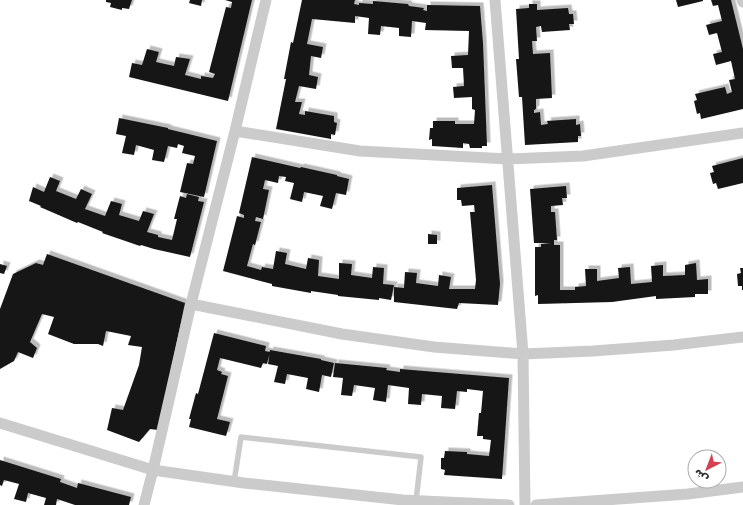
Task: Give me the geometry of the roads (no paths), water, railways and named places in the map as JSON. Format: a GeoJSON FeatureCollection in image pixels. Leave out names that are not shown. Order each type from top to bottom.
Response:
{"type":"FeatureCollection","features":[{"type":"Feature","properties":{"kind":"street"},"geometry":{"type":"LineString","coordinates":[[144,505],[191,304],[235,131],[266,0]]}},
{"type":"Feature","properties":{"kind":"street"},"geometry":{"type":"LineString","coordinates":[[495,0],[523,354],[526,505]]}},
{"type":"Feature","properties":{"kind":"street"},"geometry":{"type":"LineString","coordinates":[[235,131],[360,151],[508,159],[583,156],[743,133]]}},
{"type":"Feature","properties":{"kind":"street"},"geometry":{"type":"LineString","coordinates":[[191,304],[342,334],[434,347],[523,354],[652,347],[743,337]]}},
{"type":"Feature","properties":{"kind":"street"},"geometry":{"type":"LineString","coordinates":[[0,423],[153,470],[234,482],[416,501],[509,505]]}},
{"type":"Feature","properties":{"kind":"street"},"geometry":{"type":"LineString","coordinates":[[536,505],[688,494],[743,487]]}},
{"type":"Feature","properties":{"kind":"lane"},"geometry":{"type":"LineString","coordinates":[[234,482],[241,437],[420,457],[416,501]]}}]}
